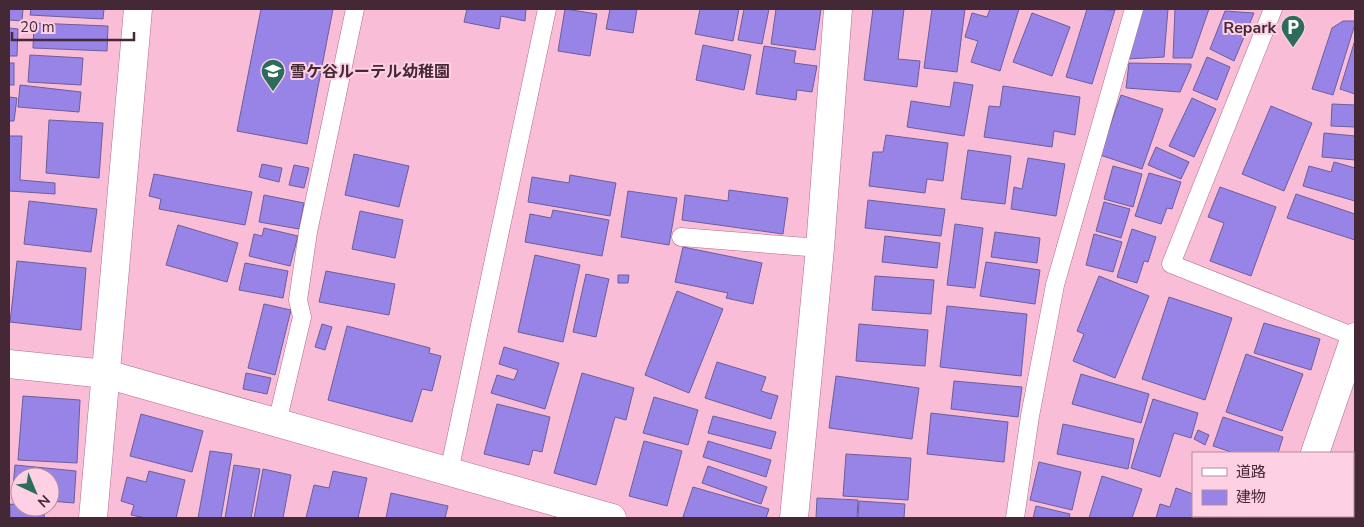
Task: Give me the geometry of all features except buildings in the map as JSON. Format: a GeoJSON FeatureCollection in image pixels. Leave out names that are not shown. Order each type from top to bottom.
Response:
{"type":"FeatureCollection","features":[{"type":"Feature","properties":{"kind":"street"},"geometry":{"type":"LineString","coordinates":[[93,518],[138,9]]}},
{"type":"Feature","properties":{"kind":"street"},"geometry":{"type":"LineString","coordinates":[[794,518],[820,248],[838,9]]}},
{"type":"Feature","properties":{"kind":"street"},"geometry":{"type":"LineString","coordinates":[[1315,452],[1355,337]]}},
{"type":"Feature","properties":{"kind":"street"},"geometry":{"type":"LineString","coordinates":[[9,364],[106,374],[612,518]]}},
{"type":"Feature","properties":{"kind":"lane"},"geometry":{"type":"LineString","coordinates":[[277,423],[302,317],[298,300],[308,232],[355,9]]}},
{"type":"Feature","properties":{"kind":"lane"},"geometry":{"type":"LineString","coordinates":[[449,472],[547,9]]}},
{"type":"Feature","properties":{"kind":"lane"},"geometry":{"type":"LineString","coordinates":[[1016,518],[1030,416],[1055,285],[1134,9]]}},
{"type":"Feature","properties":{"kind":"lane"},"geometry":{"type":"LineString","coordinates":[[1273,9],[1171,264],[1355,337]]}},
{"type":"Feature","properties":{"kind":"lane"},"geometry":{"type":"LineString","coordinates":[[681,237],[820,248]]}},
{"type":"Feature","properties":{"kind":"place","name":"Repark"},"geometry":{"type":"Point","coordinates":[1293,48]}},
{"type":"Feature","properties":{"kind":"place","name":"雪ケ谷ルーテル幼稚園"},"geometry":{"type":"Point","coordinates":[273,92]}}]}
